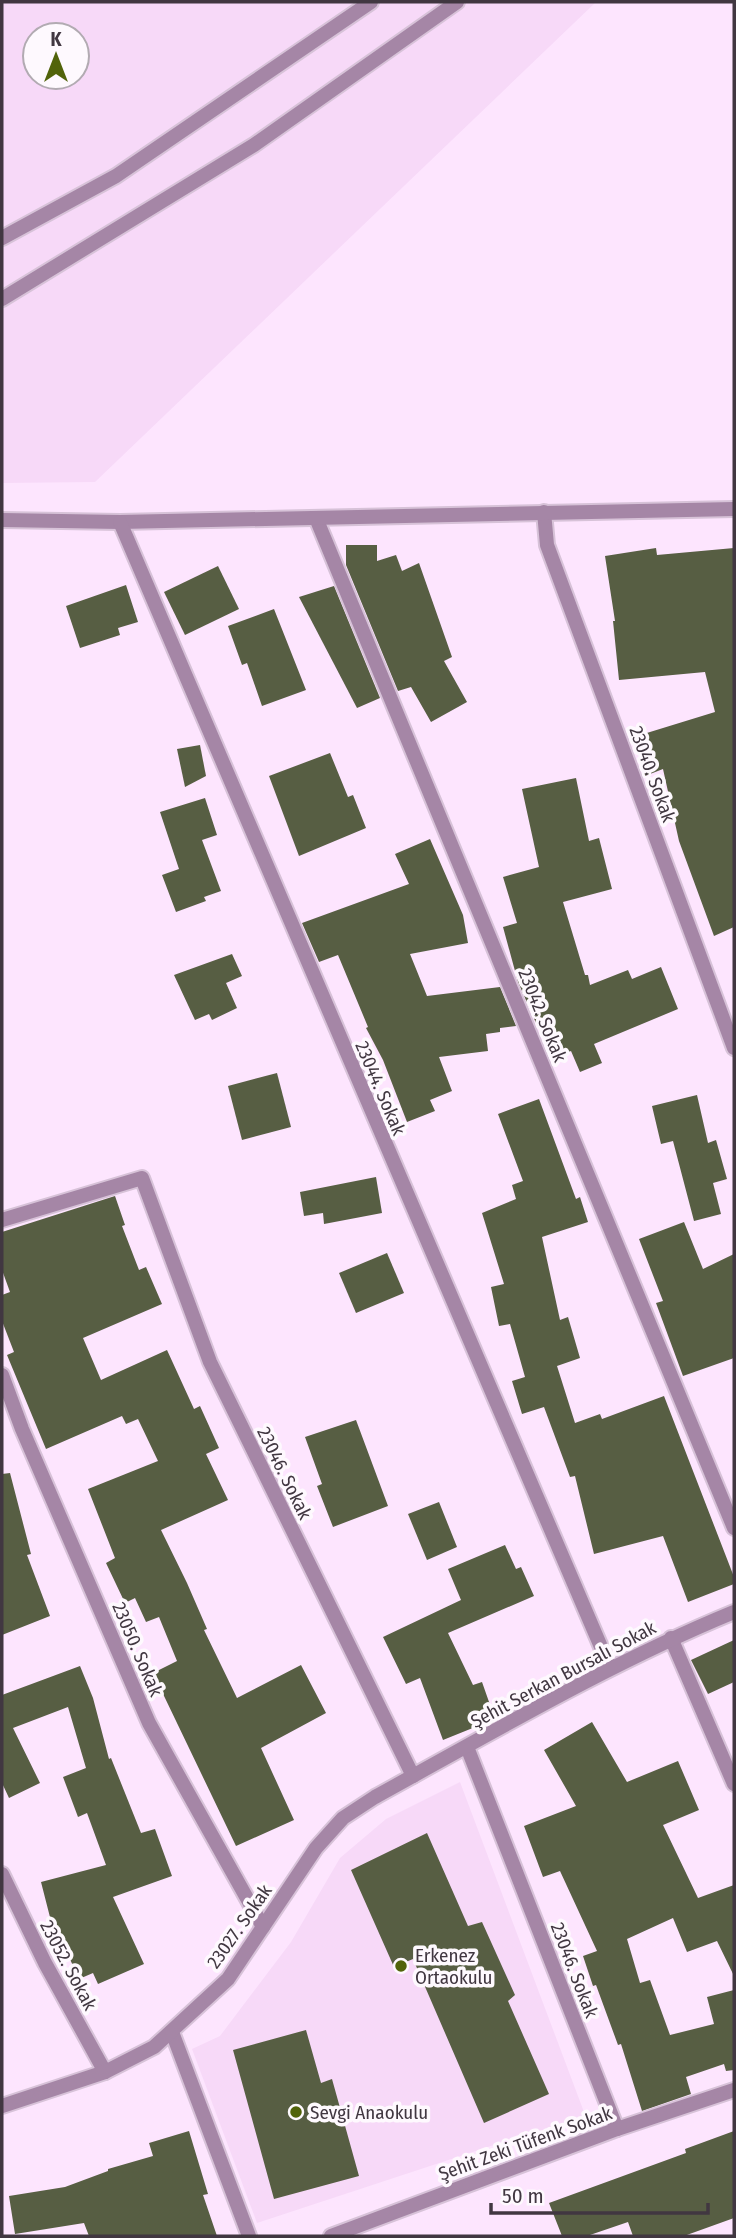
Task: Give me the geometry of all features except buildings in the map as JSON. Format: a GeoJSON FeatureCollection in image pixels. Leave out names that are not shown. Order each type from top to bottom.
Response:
{"type":"FeatureCollection","features":[{"type":"Feature","properties":{"kind":"street"},"geometry":{"type":"LineString","coordinates":[[2,238],[116,176],[371,2]]}},
{"type":"Feature","properties":{"kind":"street"},"geometry":{"type":"LineString","coordinates":[[2,299],[254,145],[457,2]]}},
{"type":"Feature","properties":{"kind":"street"},"geometry":{"type":"LineString","coordinates":[[2,520],[120,522],[734,509]]}},
{"type":"Feature","properties":{"kind":"street","name":"23040. Sokak"},"geometry":{"type":"LineString","coordinates":[[544,512],[547,545],[734,1048]]}},
{"type":"Feature","properties":{"kind":"street","name":"23042. Sokak"},"geometry":{"type":"LineString","coordinates":[[316,518],[734,1528]]}},
{"type":"Feature","properties":{"kind":"street","name":"23044. Sokak"},"geometry":{"type":"LineString","coordinates":[[120,522],[610,1668]]}},
{"type":"Feature","properties":{"kind":"street","name":"23046. Sokak"},"geometry":{"type":"LineString","coordinates":[[2,1220],[142,1178],[210,1362],[413,1776]]}},
{"type":"Feature","properties":{"kind":"street","name":"23050. Sokak"},"geometry":{"type":"LineString","coordinates":[[2,1375],[22,1429],[149,1723],[263,1927]]}},
{"type":"Feature","properties":{"kind":"street","name":"Şehit Serkan Bursalı Sokak"},"geometry":{"type":"LineString","coordinates":[[413,1776],[610,1668],[671,1638],[734,1612]]}},
{"type":"Feature","properties":{"kind":"street"},"geometry":{"type":"LineString","coordinates":[[671,1638],[734,1784]]}},
{"type":"Feature","properties":{"kind":"street","name":"23046. Sokak"},"geometry":{"type":"LineString","coordinates":[[467,1747],[617,2129]]}},
{"type":"Feature","properties":{"kind":"street","name":"23027. Sokak"},"geometry":{"type":"LineString","coordinates":[[2,2106],[105,2072],[154,2047],[228,1979],[316,1848],[342,1818],[413,1776]]}},
{"type":"Feature","properties":{"kind":"street","name":"23052. Sokak"},"geometry":{"type":"LineString","coordinates":[[2,1874],[45,1964],[105,2072]]}},
{"type":"Feature","properties":{"kind":"street"},"geometry":{"type":"LineString","coordinates":[[172,2032],[249,2236]]}},
{"type":"Feature","properties":{"kind":"street","name":"Şehit Zeki Tüfenk Sokak"},"geometry":{"type":"LineString","coordinates":[[331,2236],[617,2129],[734,2090]]}},
{"type":"Feature","properties":{"kind":"shaded area"},"geometry":{"type":"Polygon","coordinates":[[[2,2],[596,2],[95,482],[2,483],[2,2]]]}},
{"type":"Feature","properties":{"kind":"shaded area","name":"Erkenez Ortaokulu"},"geometry":{"type":"Polygon","coordinates":[[[460,1782],[587,2120],[506,2141],[257,2223],[192,2049],[220,2036],[291,1942],[340,1858],[386,1819],[460,1782]]]}},
{"type":"Feature","properties":{"kind":"place","name":"Erkenez Ortaokulu"},"geometry":{"type":"Point","coordinates":[401,1966]}},
{"type":"Feature","properties":{"kind":"place","name":"Sevgi Anaokulu"},"geometry":{"type":"Point","coordinates":[296,2112]}}]}
